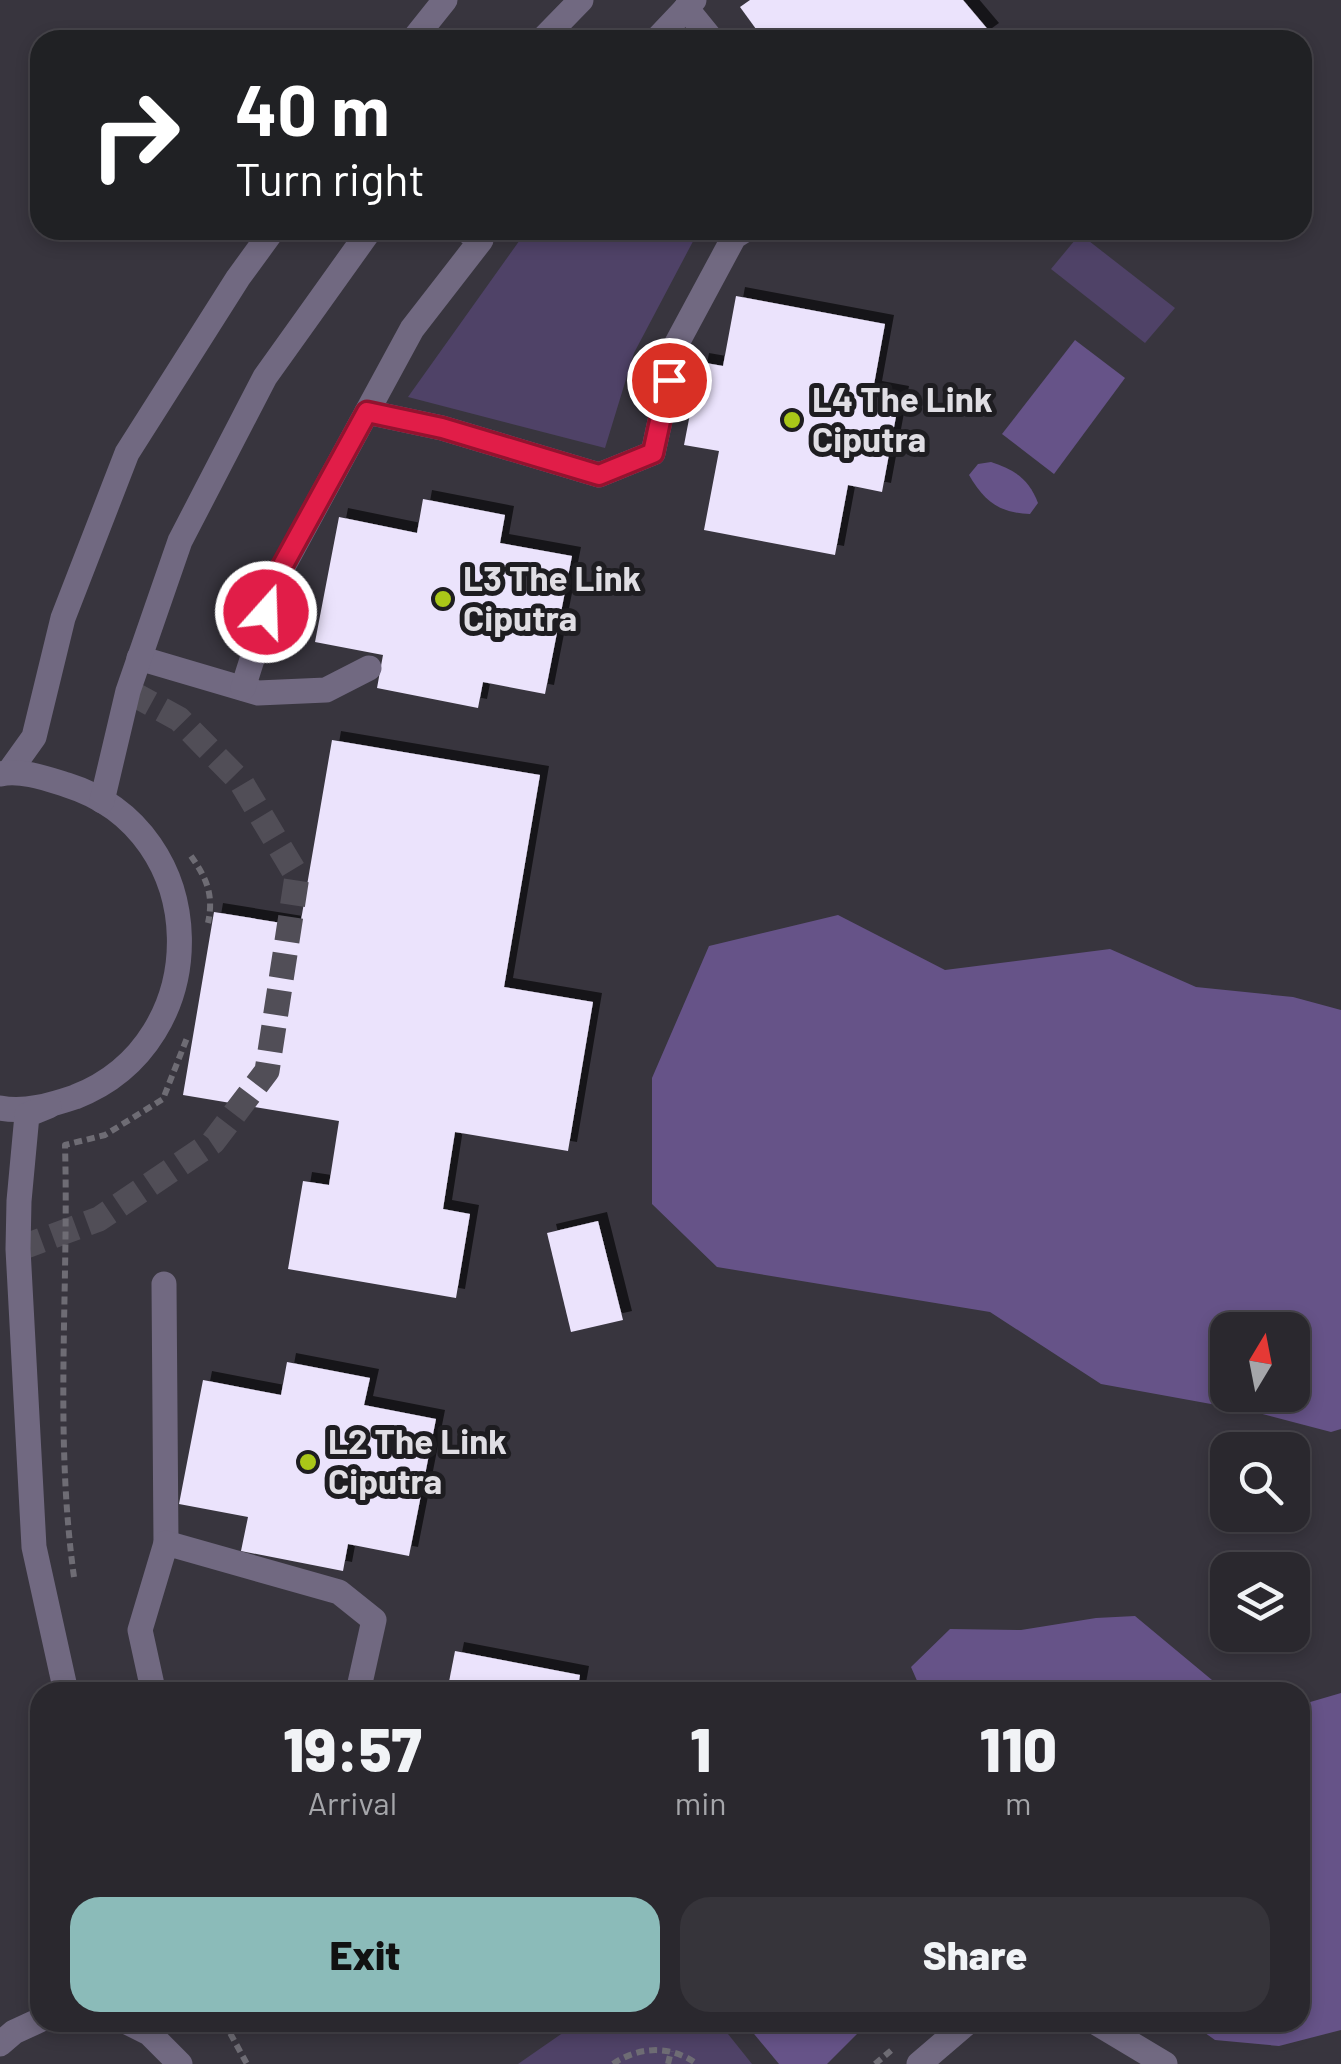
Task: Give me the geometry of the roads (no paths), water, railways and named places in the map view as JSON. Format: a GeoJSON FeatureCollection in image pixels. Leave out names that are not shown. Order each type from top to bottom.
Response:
{"type":"FeatureCollection","features":[{"type":"Feature","properties":{"kind":"street"},"geometry":{"type":"LineString","coordinates":[[420,30],[444,0]]}},
{"type":"Feature","properties":{"kind":"street"},"geometry":{"type":"LineString","coordinates":[[552,30],[581,0]]}},
{"type":"Feature","properties":{"kind":"street"},"geometry":{"type":"LineString","coordinates":[[665,30],[690,4],[706,30]]}},
{"type":"Feature","properties":{"kind":"street"},"geometry":{"type":"LineString","coordinates":[[64,1682],[34,1547],[18,1249],[18,1202],[27,1116],[95,1089],[135,1058],[163,1018],[179,972],[180,922],[167,874],[140,833],[102,801],[79,788],[5,773],[34,737],[63,618],[128,453],[266,240]]}},
{"type":"Feature","properties":{"kind":"street"},"geometry":{"type":"LineString","coordinates":[[102,801],[139,658],[180,542],[265,377],[363,240]]}},
{"type":"Feature","properties":{"kind":"street"},"geometry":{"type":"LineString","coordinates":[[242,688],[278,574],[412,329],[482,240]]}},
{"type":"Feature","properties":{"kind":"street"},"geometry":{"type":"LineString","coordinates":[[367,412],[442,428],[599,475],[653,453],[677,343],[733,240]]}},
{"type":"Feature","properties":{"kind":"street"},"geometry":{"type":"LineString","coordinates":[[139,658],[258,692],[326,690],[369,668]]}},
{"type":"Feature","properties":{"kind":"street"},"geometry":{"type":"LineString","coordinates":[[0,1108],[49,1106]]}},
{"type":"Feature","properties":{"kind":"street"},"geometry":{"type":"LineString","coordinates":[[151,1682],[140,1630],[166,1543],[164,1284]]}},
{"type":"Feature","properties":{"kind":"street"},"geometry":{"type":"LineString","coordinates":[[166,1543],[339,1592],[374,1620],[360,1682]]}},
{"type":"Feature","properties":{"kind":"street"},"geometry":{"type":"LineString","coordinates":[[0,2044],[30,2025]]}},
{"type":"Feature","properties":{"kind":"street"},"geometry":{"type":"LineString","coordinates":[[147,2032],[180,2064]]}},
{"type":"Feature","properties":{"kind":"street"},"geometry":{"type":"LineString","coordinates":[[919,2064],[956,2032]]}},
{"type":"Feature","properties":{"kind":"street"},"geometry":{"type":"LineString","coordinates":[[1112,2032],[1165,2064]]}},
{"type":"Feature","properties":{"kind":"tunnel"},"geometry":{"type":"LineString","coordinates":[[18,1249],[99,1219],[213,1142],[267,1071],[297,876],[241,782],[179,719],[128,691]]}},
{"type":"Feature","properties":{"kind":"place","name":"L4 The Link Ciputra"},"geometry":{"type":"Point","coordinates":[792,420]}},
{"type":"Feature","properties":{"kind":"place","name":"L3 The Link Ciputra"},"geometry":{"type":"Point","coordinates":[443,599]}},
{"type":"Feature","properties":{"kind":"place","name":"L2 The Link Ciputra"},"geometry":{"type":"Point","coordinates":[308,1462]}}]}
